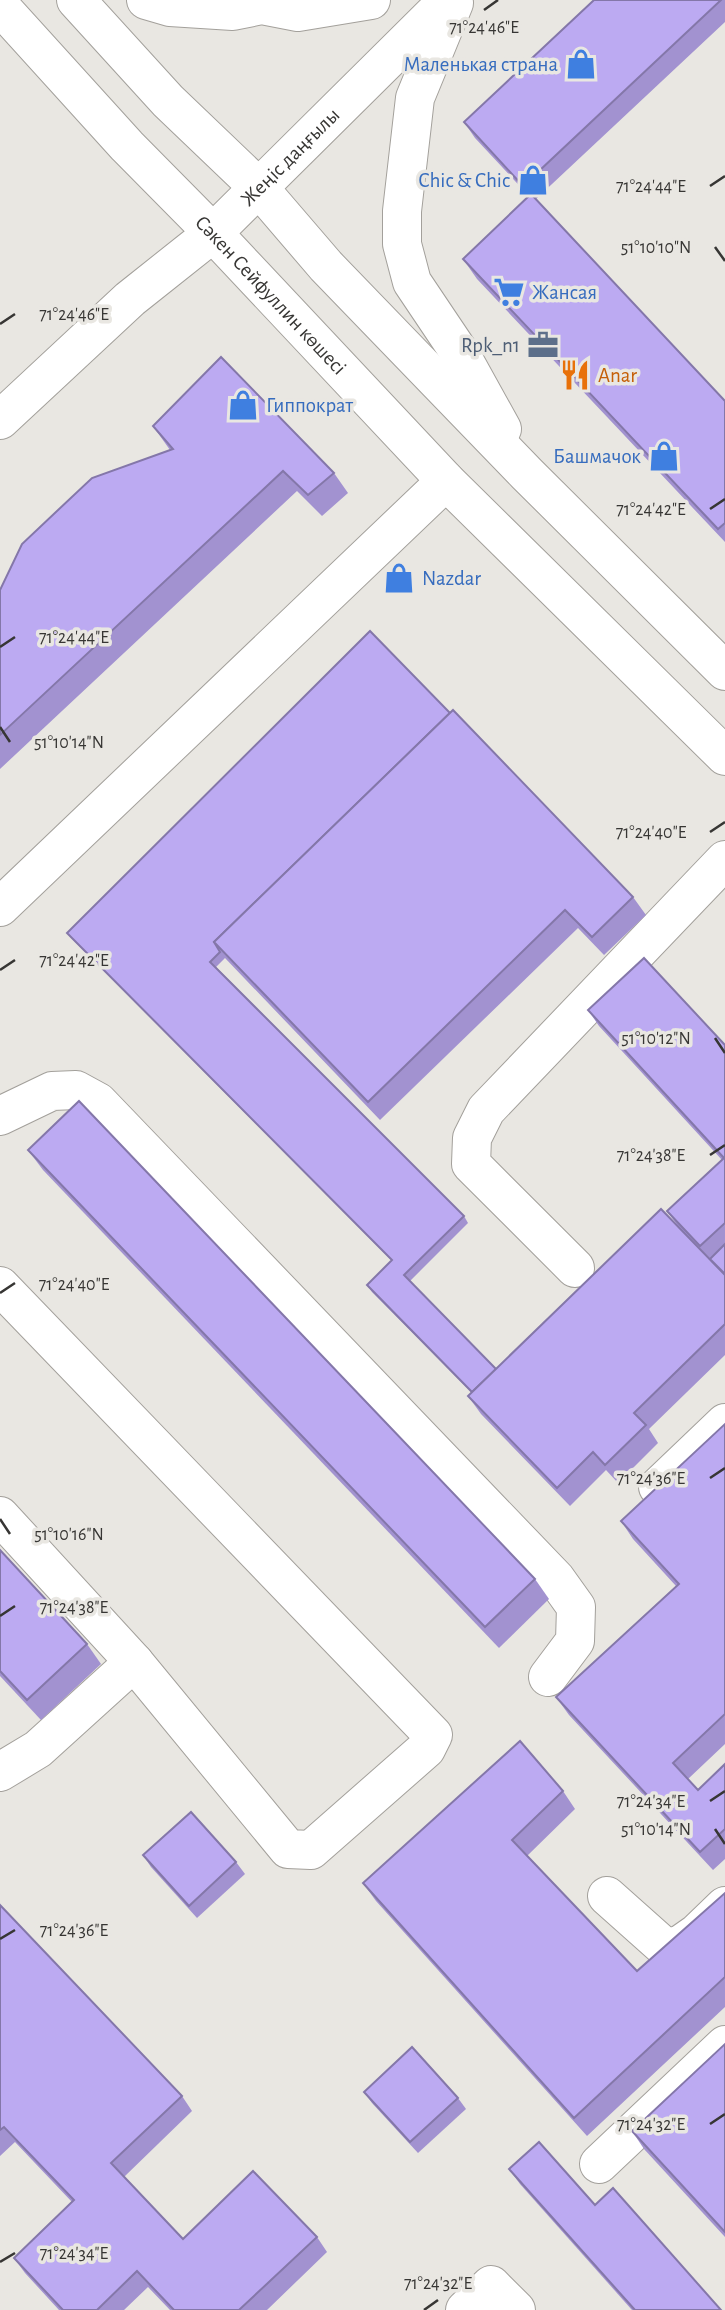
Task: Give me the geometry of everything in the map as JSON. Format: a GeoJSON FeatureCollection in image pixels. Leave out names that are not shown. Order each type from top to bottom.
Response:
{"type":"FeatureCollection","features":[{"type":"Feature","properties":{"kind":"main road"},"geometry":{"type":"LineString","coordinates":[[76,0],[168,101],[259,188],[326,265],[527,474],[725,671]]}},
{"type":"Feature","properties":{"kind":"main road"},"geometry":{"type":"LineString","coordinates":[[146,0],[170,7],[233,11],[262,5],[298,12],[371,0]]}},
{"type":"Feature","properties":{"kind":"main road","name":"Жеңіс даңғылы"},"geometry":{"type":"LineString","coordinates":[[0,420],[130,299],[213,233],[448,0]]}},
{"type":"Feature","properties":{"kind":"main road"},"geometry":{"type":"LineString","coordinates":[[455,0],[415,98],[401,211],[402,244],[412,282],[461,355],[527,474]]}},
{"type":"Feature","properties":{"kind":"main road","name":"Сәкен Сейфуллин көшесі"},"geometry":{"type":"LineString","coordinates":[[0,6],[127,146],[213,233],[446,481],[725,756]]}},
{"type":"Feature","properties":{"kind":"main road"},"geometry":{"type":"LineString","coordinates":[[0,908],[446,481]]}},
{"type":"Feature","properties":{"kind":"main road"},"geometry":{"type":"LineString","coordinates":[[575,1268],[471,1164],[472,1138],[486,1110],[725,860]]}},
{"type":"Feature","properties":{"kind":"main road"},"geometry":{"type":"LineString","coordinates":[[0,1116],[52,1091],[76,1090],[98,1102],[556,1579],[576,1607],[575,1641],[548,1676]]}},
{"type":"Feature","properties":{"kind":"main road"},"geometry":{"type":"LineString","coordinates":[[0,1286],[433,1735],[426,1749],[311,1850],[288,1849],[134,1662],[0,1516]]}},
{"type":"Feature","properties":{"kind":"main road"},"geometry":{"type":"LineString","coordinates":[[644,1501],[725,1423]]}},
{"type":"Feature","properties":{"kind":"main road"},"geometry":{"type":"LineString","coordinates":[[0,1772],[38,1748],[134,1662]]}},
{"type":"Feature","properties":{"kind":"main road"},"geometry":{"type":"LineString","coordinates":[[607,1896],[662,1945],[677,1947],[697,1933],[725,1906]]}},
{"type":"Feature","properties":{"kind":"main road"},"geometry":{"type":"LineString","coordinates":[[599,2164],[725,2045]]}},
{"type":"Feature","properties":{"kind":"main road"},"geometry":{"type":"LineString","coordinates":[[465,2310],[491,2285],[516,2310]]}},
{"type":"Feature","properties":{"kind":"building"},"geometry":{"type":"Polygon","coordinates":[[[594,0],[721,0],[523,186],[464,122],[594,0]]]}},
{"type":"Feature","properties":{"kind":"building"},"geometry":{"type":"Polygon","coordinates":[[[531,194],[725,401],[725,523],[718,529],[463,259],[531,194]]]}},
{"type":"Feature","properties":{"kind":"building"},"geometry":{"type":"Polygon","coordinates":[[[221,357],[334,473],[308,495],[283,471],[0,735],[0,590],[22,544],[92,478],[173,449],[153,426],[221,357]]]}},
{"type":"Feature","properties":{"kind":"building"},"geometry":{"type":"Polygon","coordinates":[[[370,631],[450,713],[214,942],[220,952],[210,962],[464,1216],[404,1275],[496,1369],[472,1392],[367,1285],[392,1260],[67,933],[370,631]]]}},
{"type":"Feature","properties":{"kind":"building"},"geometry":{"type":"Polygon","coordinates":[[[453,710],[633,897],[592,937],[565,910],[368,1102],[214,942],[453,710]]]}},
{"type":"Feature","properties":{"kind":"building"},"geometry":{"type":"Polygon","coordinates":[[[644,958],[725,1045],[725,1223],[700,1246],[667,1211],[724,1158],[588,1010],[644,958]]]}},
{"type":"Feature","properties":{"kind":"building"},"geometry":{"type":"Polygon","coordinates":[[[79,1101],[535,1579],[485,1627],[28,1150],[79,1101]]]}},
{"type":"Feature","properties":{"kind":"building"},"geometry":{"type":"Polygon","coordinates":[[[661,1209],[725,1275],[725,1324],[634,1413],[646,1425],[605,1465],[593,1452],[557,1488],[468,1396],[661,1209]]]}},
{"type":"Feature","properties":{"kind":"building"},"geometry":{"type":"Polygon","coordinates":[[[725,1244],[725,1274],[710,1259],[725,1244]]]}},
{"type":"Feature","properties":{"kind":"building"},"geometry":{"type":"Polygon","coordinates":[[[725,1424],[725,1714],[673,1763],[698,1790],[725,1764],[725,1829],[700,1852],[556,1697],[679,1584],[621,1521],[725,1424]]]}},
{"type":"Feature","properties":{"kind":"building"},"geometry":{"type":"Polygon","coordinates":[[[0,1550],[87,1644],[27,1700],[0,1671],[0,1550]]]}},
{"type":"Feature","properties":{"kind":"building"},"geometry":{"type":"Polygon","coordinates":[[[520,1741],[563,1791],[512,1840],[637,1971],[725,1893],[725,1977],[574,2118],[363,1883],[520,1741]]]}},
{"type":"Feature","properties":{"kind":"building"},"geometry":{"type":"Polygon","coordinates":[[[191,1812],[236,1862],[189,1906],[143,1855],[191,1812]]]}},
{"type":"Feature","properties":{"kind":"building"},"geometry":{"type":"Polygon","coordinates":[[[0,1905],[182,2096],[111,2163],[183,2239],[253,2171],[317,2237],[239,2310],[174,2310],[137,2271],[97,2310],[63,2310],[14,2258],[74,2200],[4,2127],[0,2130],[0,1905]]]}},
{"type":"Feature","properties":{"kind":"building"},"geometry":{"type":"Polygon","coordinates":[[[725,2044],[725,2232],[632,2131],[725,2044]]]}},
{"type":"Feature","properties":{"kind":"building"},"geometry":{"type":"Polygon","coordinates":[[[412,2047],[458,2098],[410,2142],[364,2092],[412,2047]]]}},
{"type":"Feature","properties":{"kind":"building"},"geometry":{"type":"Polygon","coordinates":[[[539,2142],[595,2205],[613,2188],[721,2310],[635,2310],[509,2169],[539,2142]]]}},
{"type":"Feature","properties":{"kind":"place","name":"Маленькая страна"},"geometry":{"type":"Point","coordinates":[581,64]}},
{"type":"Feature","properties":{"kind":"place","name":"Chic & Chic"},"geometry":{"type":"Point","coordinates":[533,180]}},
{"type":"Feature","properties":{"kind":"place","name":"Жансая"},"geometry":{"type":"Point","coordinates":[509,292]}},
{"type":"Feature","properties":{"kind":"place","name":"Rpk_n1"},"geometry":{"type":"Point","coordinates":[543,345]}},
{"type":"Feature","properties":{"kind":"place","name":"Anar"},"geometry":{"type":"Point","coordinates":[575,375]}},
{"type":"Feature","properties":{"kind":"place","name":"Гиппократ"},"geometry":{"type":"Point","coordinates":[243,405]}},
{"type":"Feature","properties":{"kind":"place","name":"Башмачок"},"geometry":{"type":"Point","coordinates":[664,456]}},
{"type":"Feature","properties":{"kind":"place","name":"Nazdar"},"geometry":{"type":"Point","coordinates":[399,578]}}]}
